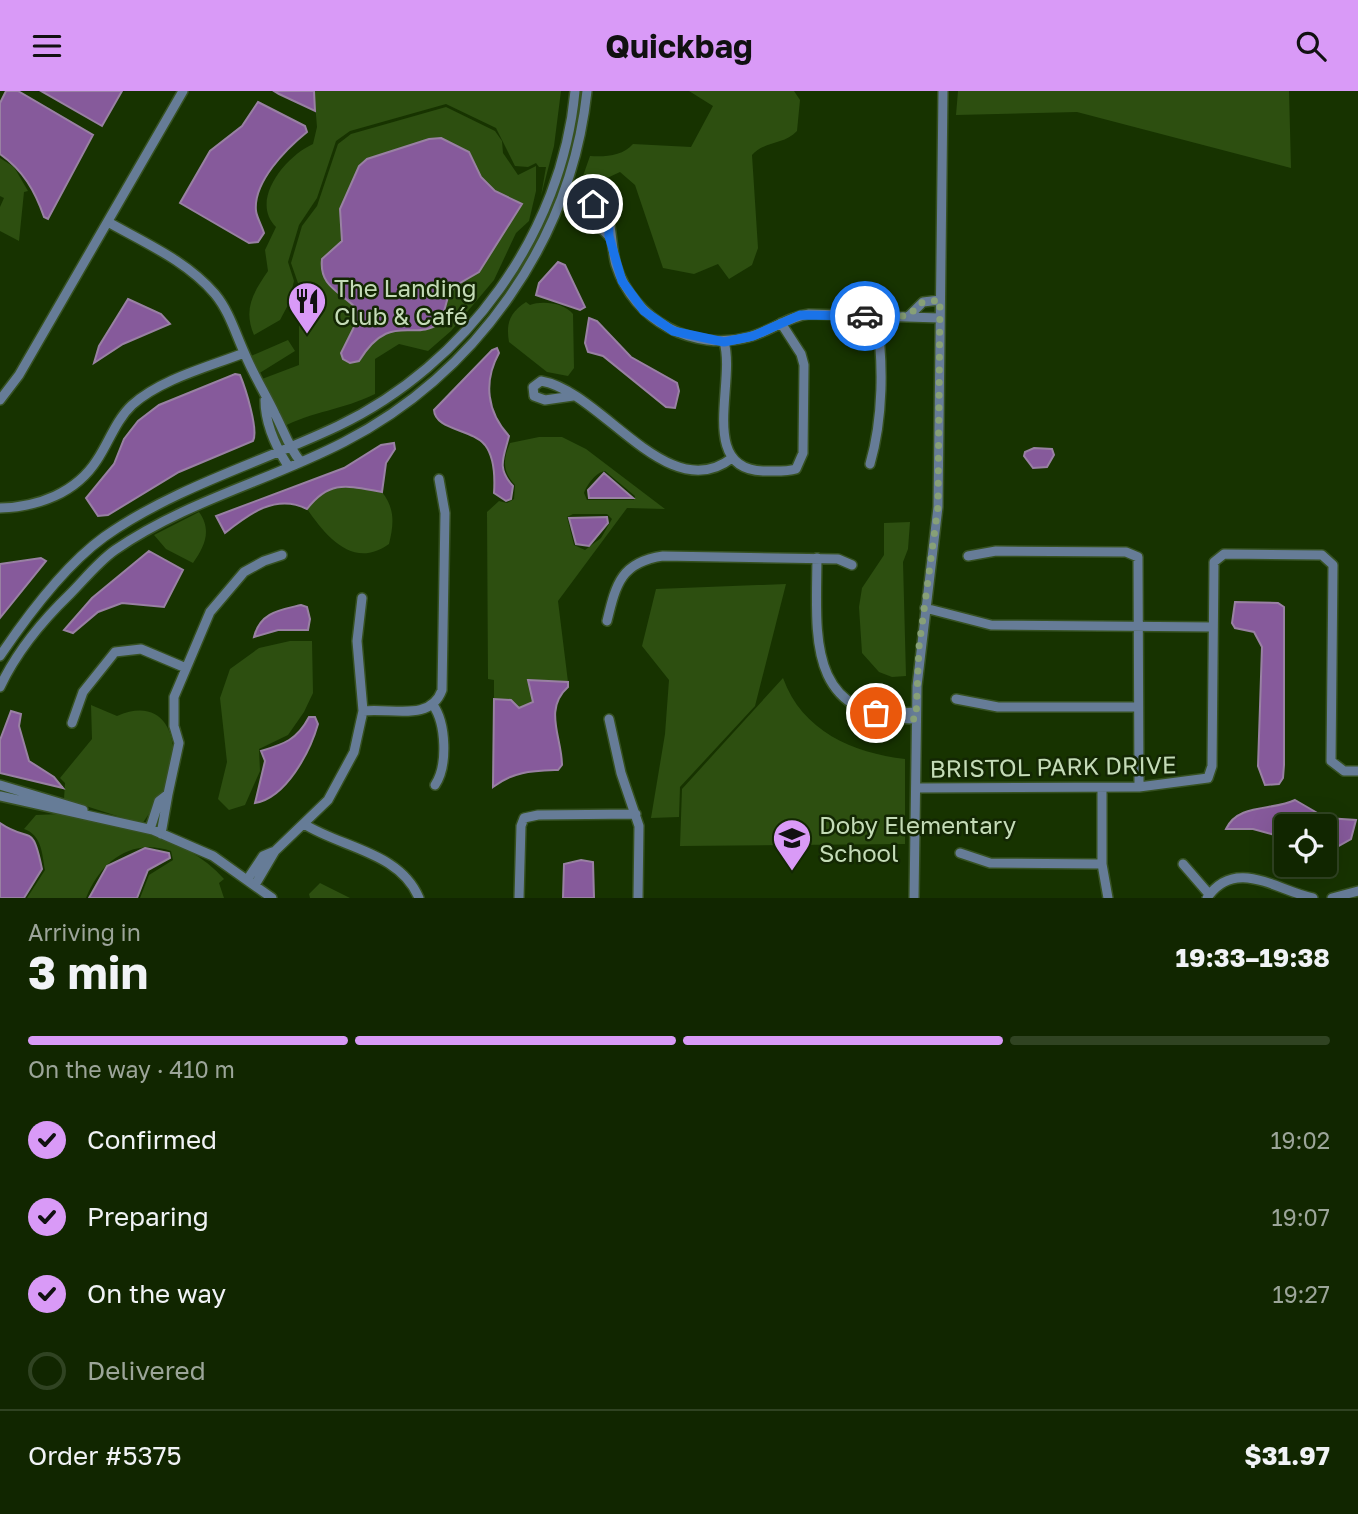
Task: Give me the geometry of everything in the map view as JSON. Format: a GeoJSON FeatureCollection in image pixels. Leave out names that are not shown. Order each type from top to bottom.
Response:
{"type":"FeatureCollection","features":[{"type":"Feature","properties":{"kind":"street"},"geometry":{"type":"LineString","coordinates":[[0,400],[19,375],[183,91]]}},
{"type":"Feature","properties":{"kind":"street"},"geometry":{"type":"LineString","coordinates":[[0,656],[34,606],[102,539],[188,489],[338,426],[392,394],[454,342],[489,303],[516,264],[549,200],[566,143],[575,91]]}},
{"type":"Feature","properties":{"kind":"street"},"geometry":{"type":"LineString","coordinates":[[0,687],[47,617],[112,551],[195,504],[300,461],[386,418],[426,389],[466,352],[497,317],[524,276],[555,215],[572,166],[587,91]]}},
{"type":"Feature","properties":{"kind":"street"},"geometry":{"type":"LineString","coordinates":[[914,898],[919,647],[938,507],[943,91]]}},
{"type":"Feature","properties":{"kind":"street"},"geometry":{"type":"LineString","coordinates":[[108,222],[198,276],[224,306],[265,400],[274,412],[289,447],[300,461]]}},
{"type":"Feature","properties":{"kind":"street"},"geometry":{"type":"LineString","coordinates":[[609,236],[622,281],[644,311],[673,331],[724,342],[753,336],[809,314],[940,318]]}},
{"type":"Feature","properties":{"kind":"street"},"geometry":{"type":"LineString","coordinates":[[909,316],[920,303],[940,300]]}},
{"type":"Feature","properties":{"kind":"street"},"geometry":{"type":"LineString","coordinates":[[870,464],[878,425],[880,344],[876,316]]}},
{"type":"Feature","properties":{"kind":"street"},"geometry":{"type":"LineString","coordinates":[[724,342],[728,379],[722,433],[732,458],[744,467],[760,471],[791,471],[796,469],[802,460],[803,359],[781,323]]}},
{"type":"Feature","properties":{"kind":"street"},"geometry":{"type":"LineString","coordinates":[[0,508],[43,501],[64,493],[85,476],[118,422],[137,401],[177,380],[244,353]]}},
{"type":"Feature","properties":{"kind":"street"},"geometry":{"type":"LineString","coordinates":[[573,396],[589,403],[656,457],[673,466],[689,470],[708,469],[732,458]]}},
{"type":"Feature","properties":{"kind":"street"},"geometry":{"type":"LineString","coordinates":[[265,400],[265,415],[288,466]]}},
{"type":"Feature","properties":{"kind":"street"},"geometry":{"type":"LineString","coordinates":[[363,711],[418,711],[433,705],[442,690],[445,513],[439,479]]}},
{"type":"Feature","properties":{"kind":"street"},"geometry":{"type":"LineString","coordinates":[[968,556],[996,551],[1126,552],[1138,557],[1139,787]]}},
{"type":"Feature","properties":{"kind":"street","name":"BRISTOL PARK DRIVE"},"geometry":{"type":"LineString","coordinates":[[916,788],[1139,787],[1189,783],[1208,778],[1212,766],[1214,562],[1218,556],[1224,554],[1322,555],[1333,565],[1332,761],[1343,771],[1358,771]]}},
{"type":"Feature","properties":{"kind":"street"},"geometry":{"type":"LineString","coordinates":[[161,834],[179,743],[172,706],[210,612],[244,572],[282,555]]}},
{"type":"Feature","properties":{"kind":"street"},"geometry":{"type":"LineString","coordinates":[[607,621],[614,589],[626,569],[646,558],[817,558],[838,559],[852,565]]}},
{"type":"Feature","properties":{"kind":"street"},"geometry":{"type":"LineString","coordinates":[[817,558],[816,636],[824,670],[833,687],[868,711],[916,716]]}},
{"type":"Feature","properties":{"kind":"street"},"geometry":{"type":"LineString","coordinates":[[251,883],[275,851],[335,790],[357,743],[363,711],[357,641],[362,598]]}},
{"type":"Feature","properties":{"kind":"street"},"geometry":{"type":"LineString","coordinates":[[925,608],[991,625],[1213,627]]}},
{"type":"Feature","properties":{"kind":"street"},"geometry":{"type":"LineString","coordinates":[[72,723],[83,692],[115,652],[141,649],[186,668]]}},
{"type":"Feature","properties":{"kind":"street"},"geometry":{"type":"LineString","coordinates":[[956,699],[998,707],[1138,707]]}},
{"type":"Feature","properties":{"kind":"street"},"geometry":{"type":"LineString","coordinates":[[433,705],[442,723],[441,772],[435,785]]}},
{"type":"Feature","properties":{"kind":"street"},"geometry":{"type":"LineString","coordinates":[[609,719],[621,772],[639,826],[638,898]]}},
{"type":"Feature","properties":{"kind":"street"},"geometry":{"type":"LineString","coordinates":[[0,785],[50,797],[104,817]]}},
{"type":"Feature","properties":{"kind":"street"},"geometry":{"type":"LineString","coordinates":[[1102,788],[1102,864],[1108,898]]}},
{"type":"Feature","properties":{"kind":"street"},"geometry":{"type":"LineString","coordinates":[[150,829],[159,801],[168,794]]}},
{"type":"Feature","properties":{"kind":"street"},"geometry":{"type":"LineString","coordinates":[[0,796],[150,829],[213,856],[272,898]]}},
{"type":"Feature","properties":{"kind":"street"},"geometry":{"type":"LineString","coordinates":[[519,898],[520,826],[524,818],[538,815],[636,814]]}},
{"type":"Feature","properties":{"kind":"street"},"geometry":{"type":"LineString","coordinates":[[304,824],[383,859],[405,876],[419,898]]}},
{"type":"Feature","properties":{"kind":"street"},"geometry":{"type":"LineString","coordinates":[[960,853],[990,863],[1102,864]]}},
{"type":"Feature","properties":{"kind":"street"},"geometry":{"type":"LineString","coordinates":[[1184,864],[1208,896],[1227,881],[1246,877],[1264,879],[1313,898]]}},
{"type":"Feature","properties":{"kind":"street"},"geometry":{"type":"LineString","coordinates":[[1332,898],[1358,891]]}},
{"type":"Feature","properties":{"kind":"green space"},"geometry":{"type":"Polygon","coordinates":[[[314,91],[561,91],[554,146],[541,196],[546,167],[539,167],[536,163],[528,167],[515,166],[496,128],[446,104],[350,131],[336,141],[317,198],[299,225],[288,262],[294,281],[288,305],[280,320],[254,335],[249,317],[251,301],[268,271],[265,250],[276,227],[269,216],[269,192],[282,168],[313,144],[317,127],[314,91]]]}},
{"type":"Feature","properties":{"kind":"green space"},"geometry":{"type":"Polygon","coordinates":[[[689,91],[794,91],[800,100],[797,131],[786,139],[762,147],[752,155],[758,248],[752,265],[729,279],[718,264],[694,274],[663,268],[635,185],[620,172],[605,179],[583,176],[590,156],[619,153],[633,144],[691,147],[713,106],[689,91]]]}},
{"type":"Feature","properties":{"kind":"green space"},"geometry":{"type":"Polygon","coordinates":[[[958,91],[1289,91],[1291,168],[1077,112],[956,115],[958,91]]]}},
{"type":"Feature","properties":{"kind":"green space"},"geometry":{"type":"Polygon","coordinates":[[[446,107],[495,131],[502,141],[503,153],[518,175],[536,166],[536,191],[529,221],[516,233],[494,280],[451,331],[428,351],[399,344],[375,359],[375,394],[281,428],[262,379],[299,365],[299,286],[291,263],[302,226],[317,206],[338,144],[351,134],[446,107]]]}},
{"type":"Feature","properties":{"kind":"green space"},"geometry":{"type":"Polygon","coordinates":[[[0,158],[14,167],[28,191],[24,192],[19,241],[0,231],[0,207],[4,198],[0,196],[0,158]]]}},
{"type":"Feature","properties":{"kind":"green space"},"geometry":{"type":"Polygon","coordinates":[[[526,302],[530,305],[553,303],[573,314],[574,368],[568,376],[547,372],[509,342],[510,319],[526,302]]]}},
{"type":"Feature","properties":{"kind":"green space"},"geometry":{"type":"Polygon","coordinates":[[[288,340],[295,351],[258,374],[251,356],[288,340]]]}},
{"type":"Feature","properties":{"kind":"green space"},"geometry":{"type":"Polygon","coordinates":[[[539,437],[562,437],[586,449],[665,509],[627,508],[558,601],[568,682],[528,680],[533,702],[519,708],[511,700],[494,699],[494,680],[488,679],[487,512],[499,501],[507,503],[514,499],[515,485],[505,465],[510,443],[539,437]],[[605,471],[595,476],[587,486],[584,493],[587,500],[634,500],[635,496],[605,471]],[[573,514],[567,517],[574,545],[585,550],[601,538],[612,519],[607,514],[573,514]]]}},
{"type":"Feature","properties":{"kind":"green space"},"geometry":{"type":"Polygon","coordinates":[[[351,487],[382,492],[389,504],[392,523],[389,544],[376,551],[364,553],[342,546],[323,530],[307,509],[322,490],[351,487]]]}},
{"type":"Feature","properties":{"kind":"green space"},"geometry":{"type":"Polygon","coordinates":[[[199,512],[206,532],[201,550],[193,563],[166,549],[154,535],[199,512]]]}},
{"type":"Feature","properties":{"kind":"green space"},"geometry":{"type":"Polygon","coordinates":[[[910,522],[908,549],[903,562],[906,676],[892,677],[879,672],[862,653],[859,607],[862,588],[884,555],[884,523],[910,522]]]}},
{"type":"Feature","properties":{"kind":"green space"},"geometry":{"type":"Polygon","coordinates":[[[786,584],[755,706],[680,787],[679,817],[651,818],[665,734],[669,680],[642,646],[656,589],[786,584]]]}},
{"type":"Feature","properties":{"kind":"green space"},"geometry":{"type":"Polygon","coordinates":[[[290,641],[312,641],[313,693],[288,735],[259,749],[260,771],[245,805],[229,810],[218,799],[227,762],[220,698],[230,669],[259,648],[290,641]]]}},
{"type":"Feature","properties":{"kind":"green space"},"geometry":{"type":"Polygon","coordinates":[[[783,678],[803,712],[832,736],[867,751],[905,759],[905,844],[680,846],[682,789],[783,678]]]}},
{"type":"Feature","properties":{"kind":"green space"},"geometry":{"type":"Polygon","coordinates":[[[91,705],[117,716],[135,711],[149,712],[160,718],[168,728],[172,741],[171,772],[164,792],[142,824],[64,799],[65,783],[60,778],[92,739],[91,705]]]}},
{"type":"Feature","properties":{"kind":"green space"},"geometry":{"type":"Polygon","coordinates":[[[60,814],[148,834],[190,851],[208,863],[224,879],[219,883],[224,898],[140,898],[149,875],[173,860],[171,851],[143,848],[130,850],[109,863],[92,885],[86,898],[27,898],[45,870],[38,840],[24,829],[36,815],[60,814]]]}},
{"type":"Feature","properties":{"kind":"green space"},"geometry":{"type":"Polygon","coordinates":[[[320,883],[350,898],[310,898],[309,894],[320,883]]]}},
{"type":"Feature","properties":{"kind":"shaded area"},"geometry":{"type":"Polygon","coordinates":[[[6,91],[18,91],[93,135],[48,219],[44,217],[37,198],[22,174],[0,154],[0,103],[6,91]]]}},
{"type":"Feature","properties":{"kind":"shaded area"},"geometry":{"type":"Polygon","coordinates":[[[41,91],[122,91],[102,126],[41,91]]]}},
{"type":"Feature","properties":{"kind":"shaded area"},"geometry":{"type":"Polygon","coordinates":[[[274,91],[314,91],[315,111],[279,94],[274,91]]]}},
{"type":"Feature","properties":{"kind":"shaded area"},"geometry":{"type":"Polygon","coordinates":[[[258,102],[305,126],[307,132],[290,147],[265,178],[256,200],[257,216],[264,233],[258,242],[249,243],[180,203],[210,151],[242,126],[258,102]]]}},
{"type":"Feature","properties":{"kind":"shaded area"},"geometry":{"type":"Polygon","coordinates":[[[441,138],[469,152],[481,177],[495,191],[522,204],[479,272],[455,286],[448,297],[441,322],[431,328],[402,330],[382,336],[359,361],[350,363],[343,359],[341,353],[356,323],[356,308],[327,282],[322,268],[322,259],[342,241],[340,209],[359,166],[367,159],[429,139],[441,138]]]}},
{"type":"Feature","properties":{"kind":"shaded area"},"geometry":{"type":"Polygon","coordinates":[[[558,262],[565,265],[585,307],[580,310],[536,295],[539,283],[558,262]]]}},
{"type":"Feature","properties":{"kind":"shaded area"},"geometry":{"type":"Polygon","coordinates":[[[128,299],[161,314],[170,324],[123,344],[94,363],[99,346],[128,299]]]}},
{"type":"Feature","properties":{"kind":"shaded area"},"geometry":{"type":"Polygon","coordinates":[[[589,318],[597,321],[631,357],[677,383],[679,391],[675,408],[666,407],[603,356],[588,352],[585,343],[589,318]]]}},
{"type":"Feature","properties":{"kind":"shaded area"},"geometry":{"type":"Polygon","coordinates":[[[497,348],[499,353],[489,386],[496,417],[509,436],[503,468],[513,486],[511,499],[506,501],[494,493],[493,462],[485,445],[441,422],[434,410],[497,348]]]}},
{"type":"Feature","properties":{"kind":"shaded area"},"geometry":{"type":"Polygon","coordinates":[[[235,374],[240,375],[251,408],[253,441],[179,472],[108,515],[98,516],[86,498],[114,464],[124,439],[138,421],[159,405],[235,374]]]}},
{"type":"Feature","properties":{"kind":"shaded area"},"geometry":{"type":"Polygon","coordinates":[[[394,443],[395,449],[386,463],[382,492],[349,487],[332,489],[315,499],[307,509],[284,503],[263,508],[225,533],[216,516],[344,468],[381,445],[394,443]]]}},
{"type":"Feature","properties":{"kind":"shaded area"},"geometry":{"type":"Polygon","coordinates":[[[1034,448],[1052,449],[1054,455],[1047,467],[1033,468],[1024,456],[1025,452],[1034,448]]]}},
{"type":"Feature","properties":{"kind":"shaded area"},"geometry":{"type":"Polygon","coordinates":[[[604,473],[633,498],[589,498],[588,490],[604,473]]]}},
{"type":"Feature","properties":{"kind":"shaded area"},"geometry":{"type":"Polygon","coordinates":[[[607,517],[608,523],[589,546],[576,544],[569,518],[607,517]]]}},
{"type":"Feature","properties":{"kind":"shaded area"},"geometry":{"type":"Polygon","coordinates":[[[149,551],[183,570],[164,607],[122,603],[98,612],[73,633],[64,630],[92,598],[149,551]]]}},
{"type":"Feature","properties":{"kind":"shaded area"},"geometry":{"type":"Polygon","coordinates":[[[41,558],[46,561],[0,618],[0,564],[41,558]]]}},
{"type":"Feature","properties":{"kind":"shaded area"},"geometry":{"type":"Polygon","coordinates":[[[1235,602],[1278,603],[1284,607],[1284,765],[1283,778],[1279,784],[1265,785],[1258,766],[1262,647],[1254,632],[1235,628],[1232,623],[1235,602]]]}},
{"type":"Feature","properties":{"kind":"shaded area"},"geometry":{"type":"Polygon","coordinates":[[[301,605],[307,607],[310,619],[308,630],[278,630],[254,637],[266,617],[301,605]]]}},
{"type":"Feature","properties":{"kind":"shaded area"},"geometry":{"type":"Polygon","coordinates":[[[528,680],[568,682],[555,714],[562,765],[558,770],[516,775],[493,787],[494,699],[511,700],[519,708],[533,702],[528,680]]]}},
{"type":"Feature","properties":{"kind":"shaded area"},"geometry":{"type":"Polygon","coordinates":[[[11,711],[21,714],[19,726],[29,761],[54,777],[63,788],[0,773],[0,740],[11,711]]]}},
{"type":"Feature","properties":{"kind":"shaded area"},"geometry":{"type":"Polygon","coordinates":[[[309,717],[315,717],[318,724],[303,760],[277,792],[255,803],[265,761],[261,751],[289,740],[300,731],[309,717]]]}},
{"type":"Feature","properties":{"kind":"shaded area"},"geometry":{"type":"Polygon","coordinates":[[[1295,800],[1319,814],[1274,814],[1274,835],[1253,829],[1226,829],[1239,815],[1247,811],[1295,800]]]}},
{"type":"Feature","properties":{"kind":"shaded area"},"geometry":{"type":"Polygon","coordinates":[[[1337,819],[1356,820],[1351,839],[1337,847],[1337,819]]]}},
{"type":"Feature","properties":{"kind":"shaded area"},"geometry":{"type":"Polygon","coordinates":[[[0,823],[29,836],[36,845],[42,869],[24,898],[0,898],[0,823]]]}},
{"type":"Feature","properties":{"kind":"shaded area"},"geometry":{"type":"Polygon","coordinates":[[[145,848],[169,853],[170,858],[148,870],[137,898],[89,898],[107,866],[145,848]]]}},
{"type":"Feature","properties":{"kind":"shaded area"},"geometry":{"type":"Polygon","coordinates":[[[581,860],[593,862],[594,898],[563,898],[564,864],[581,860]]]}},
{"type":"Feature","properties":{"kind":"way so far"},"geometry":{"type":"LineString","coordinates":[[865,316],[909,316],[920,303],[940,300],[938,507],[932,571],[919,647],[916,719],[891,718],[876,713]]}},
{"type":"Feature","properties":{"kind":"place","name":"The Landing Club & Café"},"geometry":{"type":"Point","coordinates":[307,335]}},
{"type":"Feature","properties":{"kind":"place","name":"Doby Elementary School"},"geometry":{"type":"Point","coordinates":[792,872]}},
{"type":"Feature","properties":{"kind":"route"},"geometry":{"type":"LineString","coordinates":[[593,204],[602,203],[608,210],[609,236],[622,281],[644,311],[673,331],[724,342],[753,336],[800,315],[865,316]]}}]}
